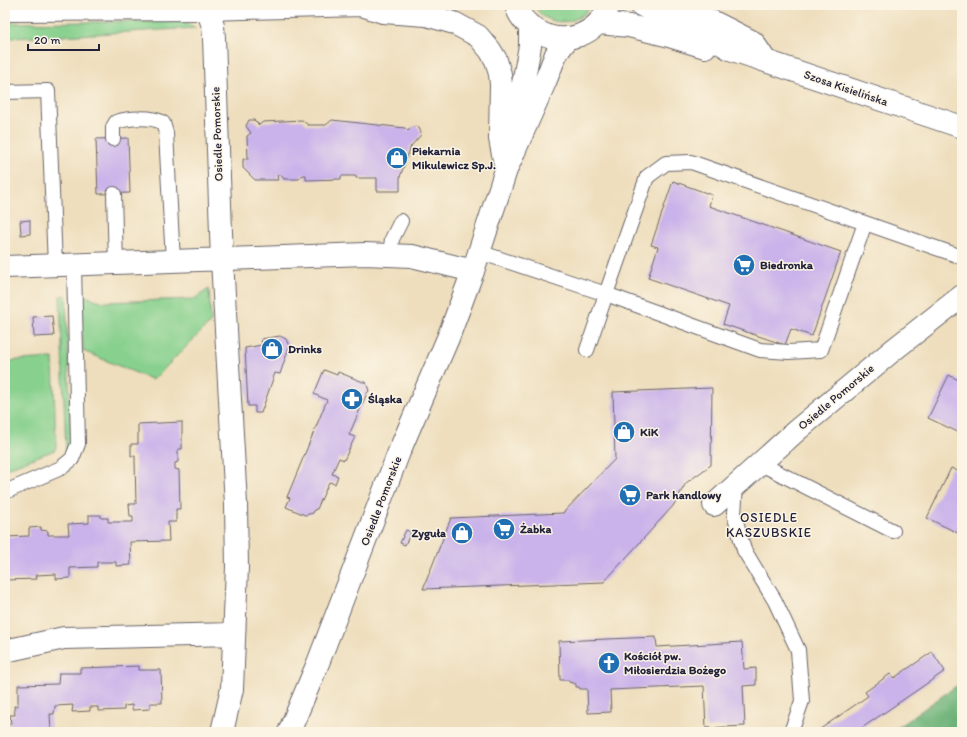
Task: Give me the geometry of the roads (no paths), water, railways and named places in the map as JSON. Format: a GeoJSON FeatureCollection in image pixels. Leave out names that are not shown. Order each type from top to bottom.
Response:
{"type":"FeatureCollection","features":[{"type":"Feature","properties":{"kind":"street"},"geometry":{"type":"LineString","coordinates":[[362,5],[383,12],[426,14],[454,23],[478,36],[496,60],[500,74],[500,139],[506,170]]}},
{"type":"Feature","properties":{"kind":"street"},"geometry":{"type":"LineString","coordinates":[[5,10],[207,9],[374,5]]}},
{"type":"Feature","properties":{"kind":"street","name":"Szosa Kisielińska"},"geometry":{"type":"LineString","coordinates":[[641,5],[713,38],[730,49],[962,127]]}},
{"type":"Feature","properties":{"kind":"street"},"geometry":{"type":"LineString","coordinates":[[680,5],[753,42],[766,61]]}},
{"type":"Feature","properties":{"kind":"street"},"geometry":{"type":"LineString","coordinates":[[512,6],[530,27],[543,35],[555,38],[580,36],[590,30],[604,14]]}},
{"type":"Feature","properties":{"kind":"street","name":"Osiedle Pomorskie"},"geometry":{"type":"LineString","coordinates":[[207,9],[213,26],[214,38],[222,260],[236,504],[237,567],[232,689],[222,732]]}},
{"type":"Feature","properties":{"kind":"street","name":"Szosa Kisielińska"},"geometry":{"type":"LineString","coordinates":[[604,14],[629,26],[666,35],[708,49],[730,49]]}},
{"type":"Feature","properties":{"kind":"street"},"geometry":{"type":"LineString","coordinates":[[506,170],[530,46],[530,27]]}},
{"type":"Feature","properties":{"kind":"street"},"geometry":{"type":"LineString","coordinates":[[506,170],[556,54],[568,38]]}},
{"type":"Feature","properties":{"kind":"street","name":"Osiedle Pomorskie"},"geometry":{"type":"LineString","coordinates":[[289,732],[318,664],[399,452],[448,338],[476,262],[506,170]]}},
{"type":"Feature","properties":{"kind":"street"},"geometry":{"type":"LineString","coordinates":[[5,267],[173,262],[352,254],[390,254],[426,259],[476,262]]}},
{"type":"Feature","properties":{"kind":"street","name":"Osiedle Pomorskie"},"geometry":{"type":"LineString","coordinates":[[714,505],[796,431],[892,351],[962,296]]}},
{"type":"Feature","properties":{"kind":"street"},"geometry":{"type":"LineString","coordinates":[[5,651],[64,638],[234,634]]}},
{"type":"Feature","properties":{"kind":"lane"},"geometry":{"type":"LineString","coordinates":[[5,92],[48,91],[65,266],[78,444],[72,459],[61,468],[5,492]]}},
{"type":"Feature","properties":{"kind":"lane"},"geometry":{"type":"LineString","coordinates":[[113,139],[113,127],[116,122],[124,119],[151,119],[158,120],[163,123],[166,133],[173,262]]}},
{"type":"Feature","properties":{"kind":"lane"},"geometry":{"type":"LineString","coordinates":[[587,350],[647,177],[666,163],[691,162],[962,257]]}},
{"type":"Feature","properties":{"kind":"lane"},"geometry":{"type":"LineString","coordinates":[[114,194],[116,264]]}},
{"type":"Feature","properties":{"kind":"lane"},"geometry":{"type":"LineString","coordinates":[[390,254],[392,239],[401,220]]}},
{"type":"Feature","properties":{"kind":"lane"},"geometry":{"type":"LineString","coordinates":[[476,262],[606,294],[760,350],[789,352],[821,350],[865,223]]}},
{"type":"Feature","properties":{"kind":"lane"},"geometry":{"type":"LineString","coordinates":[[759,463],[893,531]]}},
{"type":"Feature","properties":{"kind":"lane"},"geometry":{"type":"LineString","coordinates":[[736,485],[734,514],[744,550],[775,601],[798,650],[802,701],[792,732]]}},
{"type":"Feature","properties":{"kind":"place","name":"Piekarnia Mikulewicz Sp.J."},"geometry":{"type":"Point","coordinates":[397,158]}},
{"type":"Feature","properties":{"kind":"place","name":"Biedronka"},"geometry":{"type":"Point","coordinates":[744,265]}},
{"type":"Feature","properties":{"kind":"place","name":"Drinks"},"geometry":{"type":"Point","coordinates":[272,349]}},
{"type":"Feature","properties":{"kind":"place","name":"Śląska"},"geometry":{"type":"Point","coordinates":[352,399]}},
{"type":"Feature","properties":{"kind":"place","name":"KiK"},"geometry":{"type":"Point","coordinates":[624,432]}},
{"type":"Feature","properties":{"kind":"place","name":"Park handlowy"},"geometry":{"type":"Point","coordinates":[630,495]}},
{"type":"Feature","properties":{"kind":"place","name":"Żabka"},"geometry":{"type":"Point","coordinates":[504,529]}},
{"type":"Feature","properties":{"kind":"place","name":"Zyguła"},"geometry":{"type":"Point","coordinates":[462,533]}},
{"type":"Feature","properties":{"kind":"place","name":"Kościół pw. Miłosierdzia Bożego"},"geometry":{"type":"Point","coordinates":[609,663]}},
{"type":"Feature","properties":{"kind":"district","name":"OSIEDLE KASZUBSKIE"},"geometry":{"type":"Point","coordinates":[769,524]}}]}
